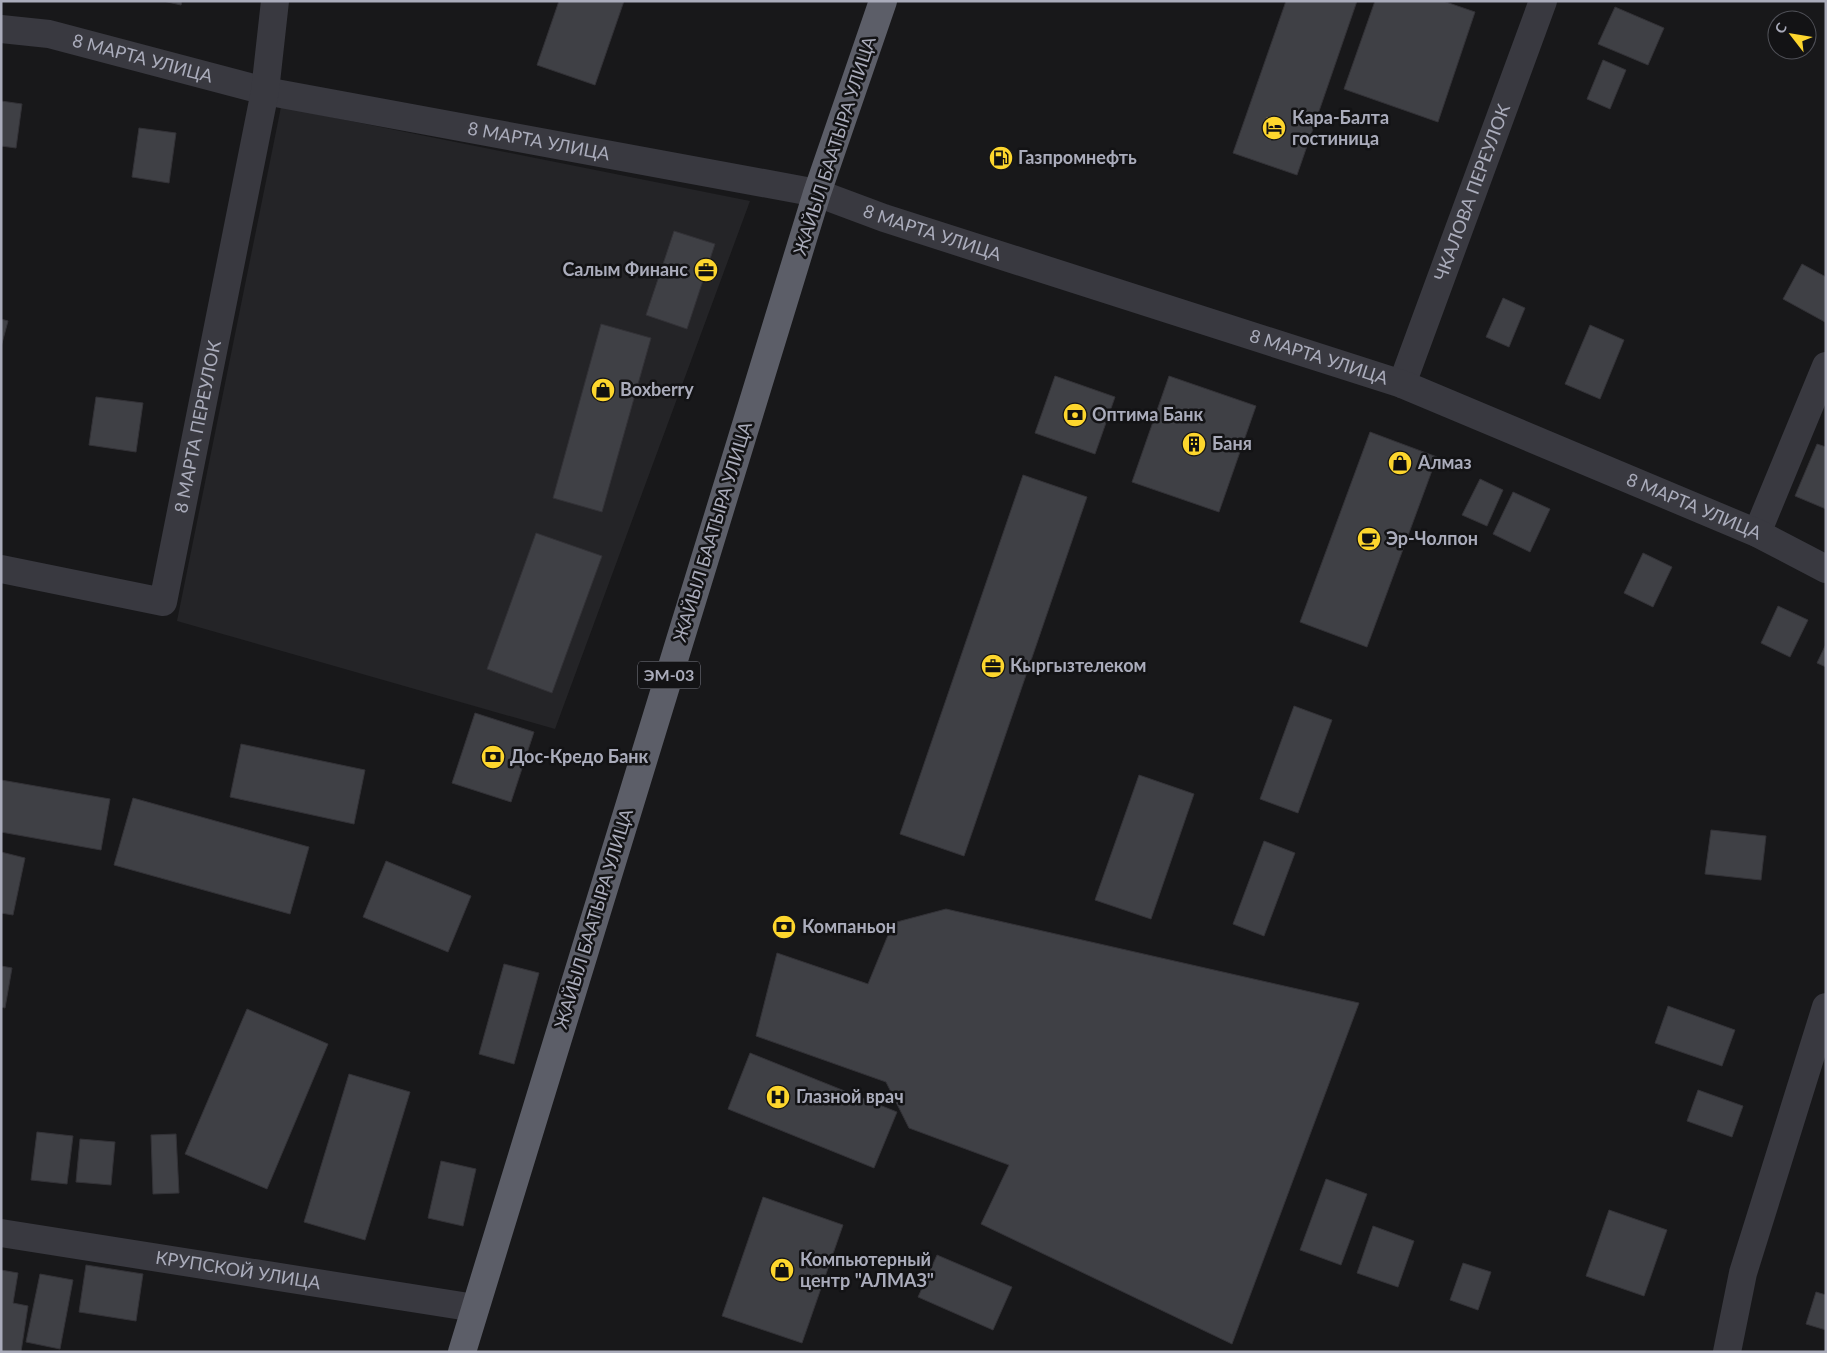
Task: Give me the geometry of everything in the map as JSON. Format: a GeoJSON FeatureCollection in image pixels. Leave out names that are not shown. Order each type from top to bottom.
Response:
{"type":"FeatureCollection","features":[{"type":"Feature","properties":{"kind":"highway","name":"ЖАЙЫЛ БААТЫРА УЛИЦА"},"geometry":{"type":"LineString","coordinates":[[462,1352],[817,193],[884,1]]}},
{"type":"Feature","properties":{"kind":"street"},"geometry":{"type":"LineString","coordinates":[[265,91],[275,1]]}},
{"type":"Feature","properties":{"kind":"street","name":"ЧКАЛОВА ПЕРЕУЛОК"},"geometry":{"type":"LineString","coordinates":[[1402,384],[1544,1]]}},
{"type":"Feature","properties":{"kind":"street","name":"8 МАРТА УЛИЦА"},"geometry":{"type":"LineString","coordinates":[[1,29],[49,34],[265,91],[817,193],[894,221],[1402,384],[1757,533],[1826,569]]}},
{"type":"Feature","properties":{"kind":"street","name":"8 МАРТА ПЕРЕУЛОК"},"geometry":{"type":"LineString","coordinates":[[1,569],[163,602],[265,91]]}},
{"type":"Feature","properties":{"kind":"street"},"geometry":{"type":"LineString","coordinates":[[1757,533],[1826,366]]}},
{"type":"Feature","properties":{"kind":"street"},"geometry":{"type":"LineString","coordinates":[[1727,1352],[1744,1273],[1826,1007]]}},
{"type":"Feature","properties":{"kind":"street","name":"КРУПСКОЙ УЛИЦА"},"geometry":{"type":"LineString","coordinates":[[1,1233],[475,1308]]}},
{"type":"Feature","properties":{"kind":"shaded area"},"geometry":{"type":"Polygon","coordinates":[[[281,107],[750,201],[555,729],[177,621],[281,107]]]}},
{"type":"Feature","properties":{"kind":"building"},"geometry":{"type":"Polygon","coordinates":[[[163,1],[182,1],[181,5],[163,1]]]}},
{"type":"Feature","properties":{"kind":"building"},"geometry":{"type":"Polygon","coordinates":[[[559,1],[624,1],[595,85],[537,65],[559,1]]]}},
{"type":"Feature","properties":{"kind":"building"},"geometry":{"type":"Polygon","coordinates":[[[1286,1],[1357,1],[1297,175],[1233,153],[1286,1]]]}},
{"type":"Feature","properties":{"kind":"building"},"geometry":{"type":"Polygon","coordinates":[[[1375,1],[1443,1],[1475,12],[1438,122],[1344,89],[1375,1]]]}},
{"type":"Feature","properties":{"kind":"building"},"geometry":{"type":"Polygon","coordinates":[[[1615,7],[1664,28],[1648,65],[1598,44],[1615,7]]]}},
{"type":"Feature","properties":{"kind":"building"},"geometry":{"type":"Polygon","coordinates":[[[1603,60],[1626,70],[1610,109],[1587,99],[1603,60]]]}},
{"type":"Feature","properties":{"kind":"building"},"geometry":{"type":"Polygon","coordinates":[[[1,101],[22,104],[16,148],[1,146],[1,101]]]}},
{"type":"Feature","properties":{"kind":"building"},"geometry":{"type":"Polygon","coordinates":[[[139,128],[176,133],[169,183],[132,177],[139,128]]]}},
{"type":"Feature","properties":{"kind":"building"},"geometry":{"type":"Polygon","coordinates":[[[674,231],[715,244],[687,329],[646,315],[674,231]]]}},
{"type":"Feature","properties":{"kind":"building"},"geometry":{"type":"Polygon","coordinates":[[[1802,264],[1826,277],[1825,322],[1783,299],[1802,264]]]}},
{"type":"Feature","properties":{"kind":"building"},"geometry":{"type":"Polygon","coordinates":[[[1503,298],[1525,308],[1509,347],[1486,337],[1503,298]]]}},
{"type":"Feature","properties":{"kind":"building"},"geometry":{"type":"Polygon","coordinates":[[[1,319],[8,321],[1,347],[1,319]]]}},
{"type":"Feature","properties":{"kind":"building"},"geometry":{"type":"Polygon","coordinates":[[[601,324],[651,338],[602,512],[553,498],[601,324]]]}},
{"type":"Feature","properties":{"kind":"building"},"geometry":{"type":"Polygon","coordinates":[[[1590,325],[1624,340],[1600,399],[1565,384],[1590,325]]]}},
{"type":"Feature","properties":{"kind":"building","name":"Оптима Банк"},"geometry":{"type":"Polygon","coordinates":[[[1055,376],[1115,397],[1095,454],[1035,433],[1055,376]]]}},
{"type":"Feature","properties":{"kind":"building","name":"Баня"},"geometry":{"type":"Polygon","coordinates":[[[1169,376],[1256,406],[1219,512],[1132,482],[1169,376]]]}},
{"type":"Feature","properties":{"kind":"building"},"geometry":{"type":"Polygon","coordinates":[[[96,397],[143,403],[136,452],[89,445],[96,397]]]}},
{"type":"Feature","properties":{"kind":"building","name":"Эр-Чолпон"},"geometry":{"type":"Polygon","coordinates":[[[1370,432],[1437,457],[1367,647],[1300,622],[1370,432]]]}},
{"type":"Feature","properties":{"kind":"building"},"geometry":{"type":"Polygon","coordinates":[[[1817,444],[1826,447],[1826,509],[1795,496],[1817,444]]]}},
{"type":"Feature","properties":{"kind":"building","name":"Кыргызтелеком"},"geometry":{"type":"Polygon","coordinates":[[[1023,475],[1087,497],[964,856],[900,834],[1023,475]]]}},
{"type":"Feature","properties":{"kind":"building"},"geometry":{"type":"Polygon","coordinates":[[[1480,479],[1503,490],[1487,526],[1462,515],[1480,479]]]}},
{"type":"Feature","properties":{"kind":"building"},"geometry":{"type":"Polygon","coordinates":[[[1513,492],[1550,509],[1530,552],[1493,534],[1513,492]]]}},
{"type":"Feature","properties":{"kind":"building"},"geometry":{"type":"Polygon","coordinates":[[[536,533],[602,556],[552,693],[487,669],[536,533]]]}},
{"type":"Feature","properties":{"kind":"building"},"geometry":{"type":"Polygon","coordinates":[[[1643,553],[1672,567],[1653,607],[1624,593],[1643,553]]]}},
{"type":"Feature","properties":{"kind":"building"},"geometry":{"type":"Polygon","coordinates":[[[1778,606],[1808,620],[1790,657],[1761,643],[1778,606]]]}},
{"type":"Feature","properties":{"kind":"building"},"geometry":{"type":"Polygon","coordinates":[[[1826,644],[1826,667],[1817,663],[1826,644]]]}},
{"type":"Feature","properties":{"kind":"building"},"geometry":{"type":"Polygon","coordinates":[[[1294,706],[1332,720],[1298,813],[1260,799],[1294,706]]]}},
{"type":"Feature","properties":{"kind":"building","name":"Дос-Кредо Банк"},"geometry":{"type":"Polygon","coordinates":[[[475,713],[534,732],[511,802],[452,783],[475,713]]]}},
{"type":"Feature","properties":{"kind":"building"},"geometry":{"type":"Polygon","coordinates":[[[241,744],[365,770],[354,824],[230,797],[241,744]]]}},
{"type":"Feature","properties":{"kind":"building"},"geometry":{"type":"Polygon","coordinates":[[[1139,775],[1194,794],[1151,919],[1095,900],[1139,775]]]}},
{"type":"Feature","properties":{"kind":"building"},"geometry":{"type":"Polygon","coordinates":[[[1,780],[110,799],[101,850],[1,832],[1,780]]]}},
{"type":"Feature","properties":{"kind":"building"},"geometry":{"type":"Polygon","coordinates":[[[133,798],[309,847],[290,914],[114,865],[133,798]]]}},
{"type":"Feature","properties":{"kind":"building"},"geometry":{"type":"Polygon","coordinates":[[[1711,830],[1766,836],[1761,880],[1705,874],[1711,830]]]}},
{"type":"Feature","properties":{"kind":"building"},"geometry":{"type":"Polygon","coordinates":[[[1264,841],[1295,853],[1264,936],[1233,924],[1264,841]]]}},
{"type":"Feature","properties":{"kind":"building"},"geometry":{"type":"Polygon","coordinates":[[[1,852],[25,858],[13,915],[1,913],[1,852]]]}},
{"type":"Feature","properties":{"kind":"building"},"geometry":{"type":"Polygon","coordinates":[[[386,861],[471,896],[448,952],[363,917],[386,861]]]}},
{"type":"Feature","properties":{"kind":"building"},"geometry":{"type":"Polygon","coordinates":[[[946,909],[1359,1003],[1232,1344],[981,1224],[1009,1165],[909,1128],[886,1082],[756,1036],[777,953],[868,984],[893,923],[946,909]]]}},
{"type":"Feature","properties":{"kind":"building"},"geometry":{"type":"Polygon","coordinates":[[[504,964],[539,973],[514,1064],[479,1054],[504,964]]]}},
{"type":"Feature","properties":{"kind":"building"},"geometry":{"type":"Polygon","coordinates":[[[1,966],[12,968],[5,1008],[1,1007],[1,966]]]}},
{"type":"Feature","properties":{"kind":"building"},"geometry":{"type":"Polygon","coordinates":[[[1668,1006],[1735,1030],[1722,1066],[1655,1043],[1668,1006]]]}},
{"type":"Feature","properties":{"kind":"building"},"geometry":{"type":"Polygon","coordinates":[[[247,1009],[328,1044],[267,1189],[185,1154],[247,1009]]]}},
{"type":"Feature","properties":{"kind":"building"},"geometry":{"type":"Polygon","coordinates":[[[750,1053],[897,1112],[874,1168],[728,1109],[750,1053]]]}},
{"type":"Feature","properties":{"kind":"building"},"geometry":{"type":"Polygon","coordinates":[[[349,1074],[410,1092],[365,1240],[304,1222],[349,1074]]]}},
{"type":"Feature","properties":{"kind":"building"},"geometry":{"type":"Polygon","coordinates":[[[1698,1090],[1743,1106],[1732,1137],[1687,1121],[1698,1090]]]}},
{"type":"Feature","properties":{"kind":"building"},"geometry":{"type":"Polygon","coordinates":[[[37,1132],[73,1136],[67,1184],[31,1180],[37,1132]]]}},
{"type":"Feature","properties":{"kind":"building"},"geometry":{"type":"Polygon","coordinates":[[[176,1134],[179,1193],[153,1194],[151,1135],[176,1134]]]}},
{"type":"Feature","properties":{"kind":"building"},"geometry":{"type":"Polygon","coordinates":[[[80,1139],[115,1142],[111,1185],[76,1182],[80,1139]]]}},
{"type":"Feature","properties":{"kind":"building"},"geometry":{"type":"Polygon","coordinates":[[[441,1161],[476,1169],[463,1226],[428,1218],[441,1161]]]}},
{"type":"Feature","properties":{"kind":"building"},"geometry":{"type":"Polygon","coordinates":[[[1326,1179],[1367,1194],[1341,1265],[1300,1250],[1326,1179]]]}},
{"type":"Feature","properties":{"kind":"building","name":"Компьютерный центр \"АЛМАЗ\""},"geometry":{"type":"Polygon","coordinates":[[[763,1197],[843,1225],[802,1343],[722,1316],[763,1197]]]}},
{"type":"Feature","properties":{"kind":"building"},"geometry":{"type":"Polygon","coordinates":[[[1609,1210],[1667,1230],[1644,1296],[1586,1276],[1609,1210]]]}},
{"type":"Feature","properties":{"kind":"building"},"geometry":{"type":"Polygon","coordinates":[[[1373,1226],[1414,1241],[1398,1287],[1357,1273],[1373,1226]]]}},
{"type":"Feature","properties":{"kind":"building"},"geometry":{"type":"Polygon","coordinates":[[[937,1255],[1012,1287],[993,1330],[918,1297],[937,1255]]]}},
{"type":"Feature","properties":{"kind":"building"},"geometry":{"type":"Polygon","coordinates":[[[1463,1263],[1491,1272],[1478,1310],[1450,1300],[1463,1263]]]}},
{"type":"Feature","properties":{"kind":"building"},"geometry":{"type":"Polygon","coordinates":[[[86,1265],[143,1274],[136,1321],[79,1312],[86,1265]]]}},
{"type":"Feature","properties":{"kind":"building"},"geometry":{"type":"Polygon","coordinates":[[[1,1270],[18,1273],[13,1303],[28,1306],[21,1352],[1,1352],[1,1270]]]}},
{"type":"Feature","properties":{"kind":"building"},"geometry":{"type":"Polygon","coordinates":[[[40,1274],[73,1280],[60,1349],[26,1342],[40,1274]]]}},
{"type":"Feature","properties":{"kind":"building"},"geometry":{"type":"Polygon","coordinates":[[[1816,1292],[1826,1295],[1826,1330],[1806,1324],[1816,1292]]]}},
{"type":"Feature","properties":{"kind":"place","name":"Кара-Балта гостиница"},"geometry":{"type":"Point","coordinates":[1274,128]}},
{"type":"Feature","properties":{"kind":"place","name":"Газпромнефть"},"geometry":{"type":"Point","coordinates":[1001,158]}},
{"type":"Feature","properties":{"kind":"place","name":"Салым Финанс"},"geometry":{"type":"Point","coordinates":[706,270]}},
{"type":"Feature","properties":{"kind":"place","name":"Boxberry"},"geometry":{"type":"Point","coordinates":[603,390]}},
{"type":"Feature","properties":{"kind":"place","name":"Оптима Банк"},"geometry":{"type":"Point","coordinates":[1075,415]}},
{"type":"Feature","properties":{"kind":"place","name":"Баня"},"geometry":{"type":"Point","coordinates":[1194,444]}},
{"type":"Feature","properties":{"kind":"place","name":"Алмаз"},"geometry":{"type":"Point","coordinates":[1400,463]}},
{"type":"Feature","properties":{"kind":"place","name":"Эр-Чолпон"},"geometry":{"type":"Point","coordinates":[1369,539]}},
{"type":"Feature","properties":{"kind":"place","name":"Кыргызтелеком"},"geometry":{"type":"Point","coordinates":[993,666]}},
{"type":"Feature","properties":{"kind":"place","name":"Дос-Кредо Банк"},"geometry":{"type":"Point","coordinates":[493,757]}},
{"type":"Feature","properties":{"kind":"place","name":"Компаньон"},"geometry":{"type":"Point","coordinates":[784,927]}},
{"type":"Feature","properties":{"kind":"place","name":"Глазной врач"},"geometry":{"type":"Point","coordinates":[778,1097]}},
{"type":"Feature","properties":{"kind":"place","name":"Компьютерный центр \"АЛМАЗ\""},"geometry":{"type":"Point","coordinates":[782,1270]}}]}
